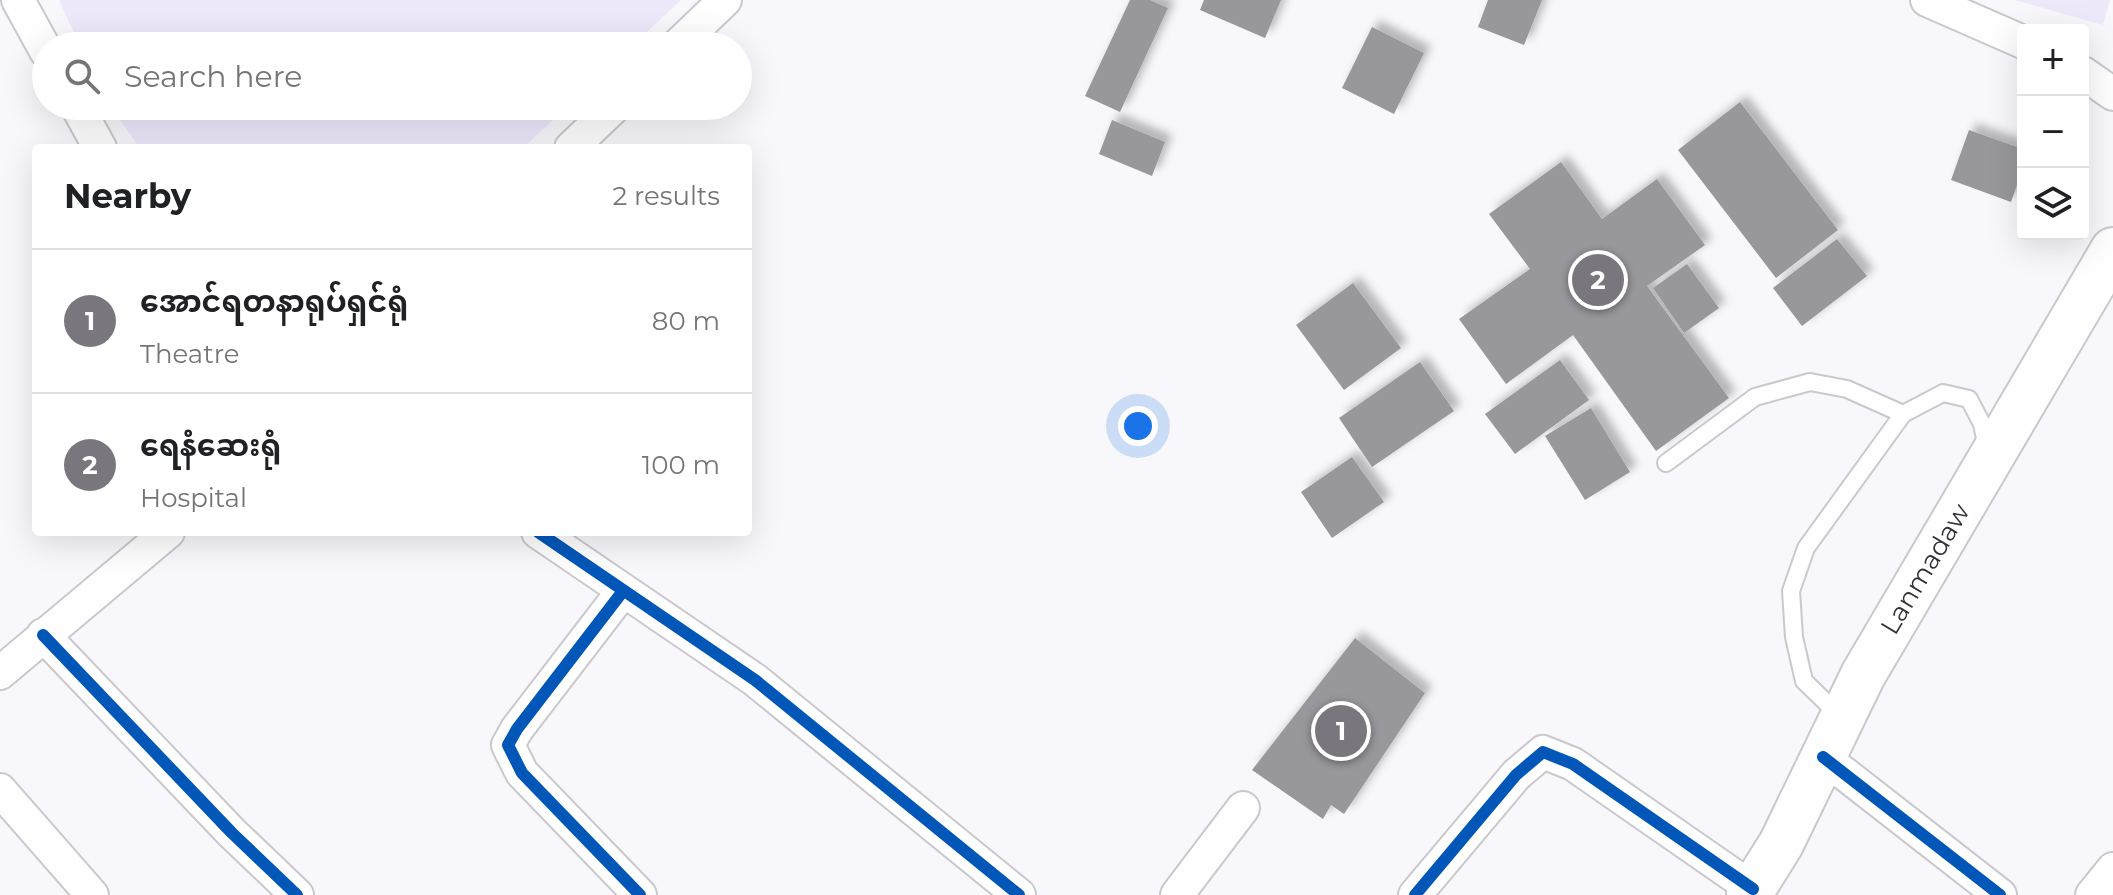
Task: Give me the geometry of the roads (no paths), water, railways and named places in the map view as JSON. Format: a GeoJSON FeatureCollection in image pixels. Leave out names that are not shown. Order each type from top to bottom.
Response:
{"type":"FeatureCollection","features":[{"type":"Feature","properties":{"kind":"main road","name":"Lanmadaw"},"geometry":{"type":"LineString","coordinates":[[1751,892],[1781,844],[1863,675],[2113,250]]}},
{"type":"Feature","properties":{"kind":"street"},"geometry":{"type":"LineString","coordinates":[[18,0],[36,32]]}},
{"type":"Feature","properties":{"kind":"street"},"geometry":{"type":"LineString","coordinates":[[692,32],[725,0]]}},
{"type":"Feature","properties":{"kind":"street"},"geometry":{"type":"LineString","coordinates":[[1927,0],[2017,39]]}},
{"type":"Feature","properties":{"kind":"street"},"geometry":{"type":"LineString","coordinates":[[2089,77],[2113,94]]}},
{"type":"Feature","properties":{"kind":"street"},"geometry":{"type":"LineString","coordinates":[[85,120],[98,144]]}},
{"type":"Feature","properties":{"kind":"street"},"geometry":{"type":"LineString","coordinates":[[575,144],[600,120]]}},
{"type":"Feature","properties":{"kind":"street"},"geometry":{"type":"LineString","coordinates":[[0,673],[163,536]]}},
{"type":"Feature","properties":{"kind":"street"},"geometry":{"type":"LineString","coordinates":[[544,536],[755,680],[1019,895]]}},
{"type":"Feature","properties":{"kind":"street"},"geometry":{"type":"LineString","coordinates":[[623,591],[508,745],[522,773],[640,895]]}},
{"type":"Feature","properties":{"kind":"street"},"geometry":{"type":"LineString","coordinates":[[43,635],[232,833],[297,895]]}},
{"type":"Feature","properties":{"kind":"street"},"geometry":{"type":"LineString","coordinates":[[1415,895],[1516,775],[1543,752],[1573,764],[1751,892]]}},
{"type":"Feature","properties":{"kind":"street"},"geometry":{"type":"LineString","coordinates":[[1823,757],[2000,895]]}},
{"type":"Feature","properties":{"kind":"street"},"geometry":{"type":"LineString","coordinates":[[0,790],[92,895]]}},
{"type":"Feature","properties":{"kind":"street"},"geometry":{"type":"LineString","coordinates":[[1177,895],[1243,808]]}},
{"type":"Feature","properties":{"kind":"street"},"geometry":{"type":"LineString","coordinates":[[2092,895],[2113,869]]}},
{"type":"Feature","properties":{"kind":"lane"},"geometry":{"type":"LineString","coordinates":[[1666,463],[1755,397],[1810,382],[1847,389],[1903,414]]}},
{"type":"Feature","properties":{"kind":"lane"},"geometry":{"type":"LineString","coordinates":[[1842,718],[1804,681],[1794,637],[1791,591],[1806,548],[1903,414],[1943,393],[1969,399],[1982,424],[1989,460]]}},
{"type":"Feature","properties":{"kind":"place","name":"ရေနံဆေးရုံ"},"geometry":{"type":"Point","coordinates":[1598,280]}},
{"type":"Feature","properties":{"kind":"place","name":"အောင်ရတနာရုပ်ရှင်ရုံ"},"geometry":{"type":"Point","coordinates":[1341,731]}}]}
